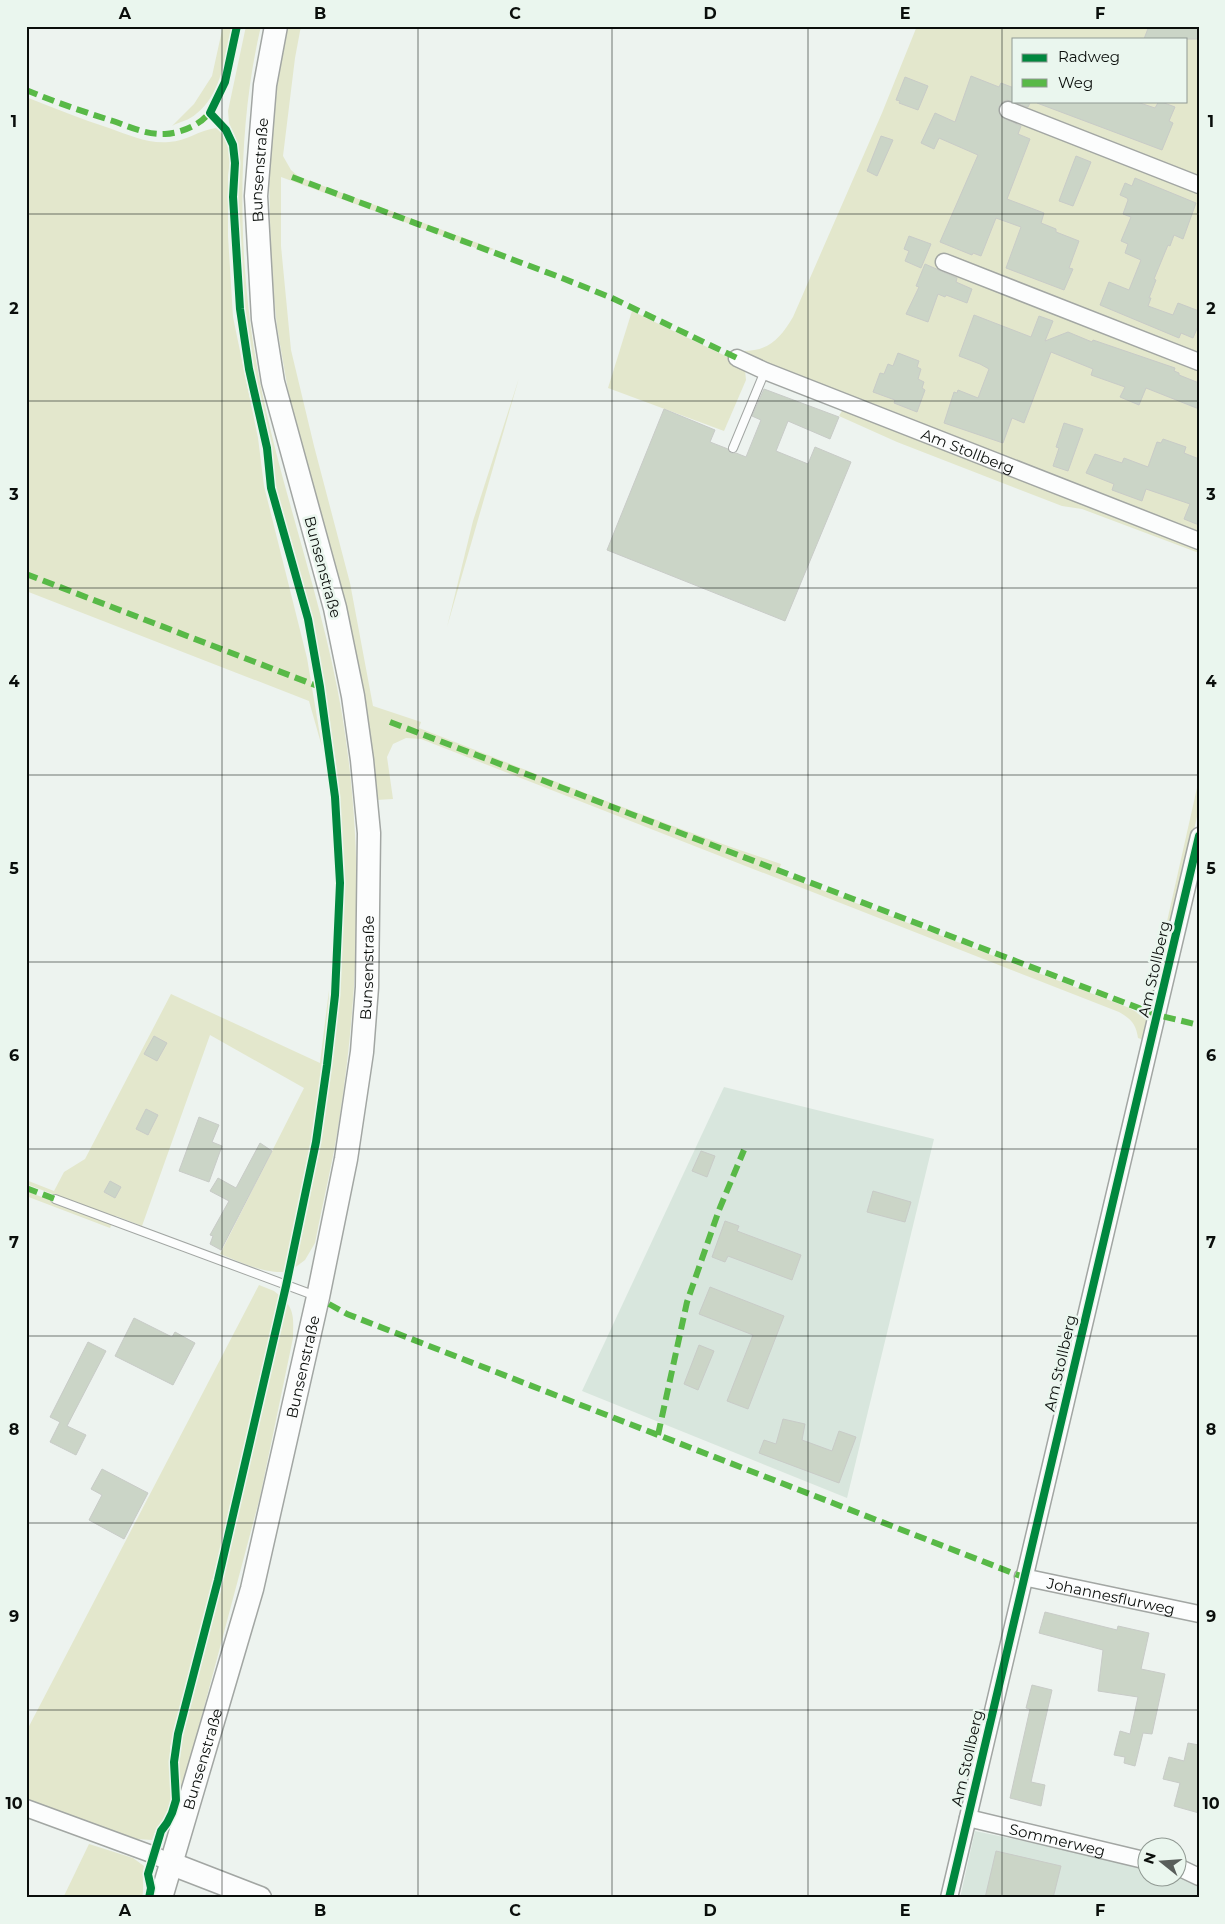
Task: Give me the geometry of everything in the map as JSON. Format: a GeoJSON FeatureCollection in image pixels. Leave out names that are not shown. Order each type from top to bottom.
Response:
{"type":"FeatureCollection","features":[{"type":"Feature","properties":{"kind":"main road","name":"Bunsenstraße"},"geometry":{"type":"LineString","coordinates":[[161,1898],[252,1589],[318,1297],[346,1159],[362,1052],[369,939],[369,833],[362,760],[354,705],[335,608],[274,382],[264,319],[256,196],[265,85],[276,26]]}},
{"type":"Feature","properties":{"kind":"main road"},"geometry":{"type":"LineString","coordinates":[[172,1864],[260,1898]]}},
{"type":"Feature","properties":{"kind":"street"},"geometry":{"type":"LineString","coordinates":[[1008,110],[1199,185]]}},
{"type":"Feature","properties":{"kind":"street"},"geometry":{"type":"LineString","coordinates":[[944,262],[1199,362]]}},
{"type":"Feature","properties":{"kind":"street","name":"Am Stollberg"},"geometry":{"type":"LineString","coordinates":[[737,358],[765,371],[1199,541]]}},
{"type":"Feature","properties":{"kind":"street","name":"Am Stollberg"},"geometry":{"type":"LineString","coordinates":[[948,1898],[1199,836]]}},
{"type":"Feature","properties":{"kind":"street","name":"Johannesflurweg"},"geometry":{"type":"LineString","coordinates":[[1023,1577],[1199,1614]]}},
{"type":"Feature","properties":{"kind":"street"},"geometry":{"type":"LineString","coordinates":[[26,1808],[154,1855],[172,1864]]}},
{"type":"Feature","properties":{"kind":"street","name":"Sommerweg"},"geometry":{"type":"LineString","coordinates":[[968,1818],[1138,1859]]}},
{"type":"Feature","properties":{"kind":"lane"},"geometry":{"type":"LineString","coordinates":[[733,448],[765,371]]}},
{"type":"Feature","properties":{"kind":"lane"},"geometry":{"type":"LineString","coordinates":[[55,1199],[318,1297]]}},
{"type":"Feature","properties":{"kind":"shaded area"},"geometry":{"type":"Polygon","coordinates":[[[724,1087],[934,1139],[847,1498],[582,1391],[724,1087]]]}},
{"type":"Feature","properties":{"kind":"shaded area"},"geometry":{"type":"Polygon","coordinates":[[[975,1831],[1138,1865],[1138,1886],[1188,1886],[1188,1879],[1199,1885],[1199,1898],[960,1898],[975,1831]]]}},
{"type":"Feature","properties":{"kind":"green space"},"geometry":{"type":"Polygon","coordinates":[[[223,26],[232,26],[221,74],[212,96],[194,116],[172,126],[194,104],[212,76],[223,26]]]}},
{"type":"Feature","properties":{"kind":"green space"},"geometry":{"type":"Polygon","coordinates":[[[246,26],[261,26],[253,68],[243,156],[242,202],[244,247],[252,335],[268,420],[334,671],[349,764],[354,814],[356,865],[357,915],[352,1015],[338,1131],[315,1243],[305,1260],[293,1269],[323,1127],[335,1032],[341,976],[343,873],[336,764],[322,678],[275,486],[241,301],[236,204],[238,160],[235,136],[229,123],[228,111],[246,26]]]}},
{"type":"Feature","properties":{"kind":"green space"},"geometry":{"type":"Polygon","coordinates":[[[288,26],[301,26],[295,58],[283,156],[291,170],[299,177],[494,249],[487,252],[281,177],[281,246],[291,350],[350,583],[373,706],[421,722],[419,728],[554,781],[781,864],[778,873],[1127,1007],[1144,1016],[1149,1021],[1144,1040],[1138,1038],[1132,1022],[1119,1012],[421,739],[406,738],[393,744],[387,757],[393,799],[376,800],[330,549],[290,402],[277,327],[271,269],[269,170],[278,77],[288,26]]]}},
{"type":"Feature","properties":{"kind":"green space"},"geometry":{"type":"Polygon","coordinates":[[[917,26],[1199,26],[1199,534],[782,372],[740,351],[758,349],[772,343],[783,332],[793,317],[882,113],[917,26]]]}},
{"type":"Feature","properties":{"kind":"green space"},"geometry":{"type":"Polygon","coordinates":[[[26,97],[88,121],[146,140],[175,141],[216,128],[223,134],[230,160],[228,176],[228,236],[233,317],[258,438],[264,486],[307,658],[322,747],[309,701],[26,591],[26,97]]]}},
{"type":"Feature","properties":{"kind":"green space"},"geometry":{"type":"Polygon","coordinates":[[[632,311],[736,361],[745,370],[746,380],[724,431],[608,388],[632,311]]]}},
{"type":"Feature","properties":{"kind":"green space"},"geometry":{"type":"Polygon","coordinates":[[[519,378],[447,627],[473,521],[519,378]]]}},
{"type":"Feature","properties":{"kind":"green space"},"geometry":{"type":"Polygon","coordinates":[[[843,409],[1199,548],[1199,553],[1082,509],[1062,506],[897,442],[839,416],[843,409]]]}},
{"type":"Feature","properties":{"kind":"green space"},"geometry":{"type":"Polygon","coordinates":[[[1199,779],[1199,808],[1153,1008],[1148,1006],[1199,779]]]}},
{"type":"Feature","properties":{"kind":"green space"},"geometry":{"type":"Polygon","coordinates":[[[329,990],[328,1026],[319,1097],[284,1272],[259,1269],[220,1254],[304,1088],[210,1035],[142,1226],[116,1216],[110,1228],[26,1196],[26,1191],[60,1204],[63,1198],[26,1184],[26,1180],[54,1191],[64,1172],[85,1159],[171,994],[320,1063],[329,990]]]}},
{"type":"Feature","properties":{"kind":"green space"},"geometry":{"type":"Polygon","coordinates":[[[259,1285],[279,1295],[235,1502],[170,1747],[172,1794],[169,1810],[163,1822],[157,1827],[152,1840],[137,1839],[26,1800],[26,1732],[259,1285]]]}},
{"type":"Feature","properties":{"kind":"green space"},"geometry":{"type":"Polygon","coordinates":[[[287,1303],[292,1315],[293,1338],[260,1497],[181,1794],[178,1760],[179,1741],[222,1583],[287,1303]]]}},
{"type":"Feature","properties":{"kind":"green space"},"geometry":{"type":"Polygon","coordinates":[[[89,1844],[133,1858],[144,1866],[142,1898],[63,1898],[89,1844]]]}},
{"type":"Feature","properties":{"kind":"building"},"geometry":{"type":"Polygon","coordinates":[[[1149,26],[1199,26],[1199,39],[1144,38],[1149,26]]]}},
{"type":"Feature","properties":{"kind":"building"},"geometry":{"type":"Polygon","coordinates":[[[971,76],[999,87],[1001,83],[1012,87],[1012,102],[1007,100],[1002,102],[999,107],[1001,117],[1021,126],[1018,134],[1030,139],[1007,199],[1044,213],[1041,223],[1056,229],[1056,232],[1079,241],[1069,268],[1073,269],[1064,290],[1006,268],[1021,227],[996,218],[981,256],[973,253],[972,255],[940,242],[978,155],[939,138],[934,149],[921,143],[935,113],[955,122],[971,76]]]}},
{"type":"Feature","properties":{"kind":"building"},"geometry":{"type":"Polygon","coordinates":[[[905,77],[928,86],[918,110],[896,100],[905,77]]]}},
{"type":"Feature","properties":{"kind":"building"},"geometry":{"type":"Polygon","coordinates":[[[1013,102],[1030,102],[1028,107],[1013,102]]]}},
{"type":"Feature","properties":{"kind":"building"},"geometry":{"type":"Polygon","coordinates":[[[1137,102],[1155,108],[1158,102],[1162,102],[1175,107],[1169,121],[1173,123],[1162,150],[1037,103],[1137,102]]]}},
{"type":"Feature","properties":{"kind":"building"},"geometry":{"type":"Polygon","coordinates":[[[881,136],[893,140],[877,176],[867,171],[881,136]]]}},
{"type":"Feature","properties":{"kind":"building"},"geometry":{"type":"Polygon","coordinates":[[[1076,156],[1091,162],[1073,206],[1059,201],[1076,156]]]}},
{"type":"Feature","properties":{"kind":"building"},"geometry":{"type":"Polygon","coordinates":[[[1135,178],[1196,203],[1183,239],[1174,235],[1170,246],[1168,245],[1154,279],[1156,280],[1148,306],[1173,315],[1178,303],[1199,311],[1199,324],[1193,338],[1181,333],[1179,338],[1100,305],[1109,282],[1129,290],[1141,260],[1125,253],[1128,244],[1121,241],[1131,217],[1123,214],[1128,200],[1120,195],[1125,183],[1132,186],[1135,178]]]}},
{"type":"Feature","properties":{"kind":"building"},"geometry":{"type":"Polygon","coordinates":[[[909,236],[931,244],[921,268],[905,261],[909,251],[904,249],[909,236]]]}},
{"type":"Feature","properties":{"kind":"building"},"geometry":{"type":"Polygon","coordinates":[[[925,264],[957,278],[956,282],[972,289],[967,303],[938,294],[928,322],[906,314],[919,287],[916,286],[925,264]]]}},
{"type":"Feature","properties":{"kind":"building"},"geometry":{"type":"Polygon","coordinates":[[[974,315],[1031,337],[1039,316],[1053,321],[1045,341],[1068,332],[1092,342],[1093,340],[1175,368],[1174,371],[1179,373],[1179,375],[1199,383],[1199,409],[1146,388],[1139,405],[1120,397],[1125,387],[1091,375],[1093,369],[1051,352],[1024,423],[1012,418],[1003,443],[944,423],[954,392],[957,393],[958,390],[978,398],[989,369],[959,356],[974,315]]]}},
{"type":"Feature","properties":{"kind":"building"},"geometry":{"type":"Polygon","coordinates":[[[898,353],[919,361],[917,367],[921,369],[918,379],[924,382],[922,388],[925,390],[917,412],[894,403],[895,400],[873,392],[880,373],[884,374],[888,364],[893,366],[898,353]]]}},
{"type":"Feature","properties":{"kind":"building"},"geometry":{"type":"Polygon","coordinates":[[[764,389],[839,417],[830,439],[788,421],[776,451],[808,464],[815,447],[851,462],[785,621],[607,550],[664,409],[715,430],[710,442],[728,449],[731,453],[746,457],[761,420],[752,416],[764,389]]]}},
{"type":"Feature","properties":{"kind":"building"},"geometry":{"type":"Polygon","coordinates":[[[1064,423],[1083,429],[1068,471],[1053,466],[1059,448],[1056,447],[1064,423]]]}},
{"type":"Feature","properties":{"kind":"building"},"geometry":{"type":"Polygon","coordinates":[[[1163,439],[1186,447],[1184,453],[1199,459],[1199,525],[1184,519],[1190,504],[1146,489],[1142,501],[1112,490],[1114,484],[1086,473],[1095,454],[1122,463],[1124,458],[1148,467],[1157,442],[1161,443],[1163,439]]]}},
{"type":"Feature","properties":{"kind":"building"},"geometry":{"type":"Polygon","coordinates":[[[154,1036],[167,1043],[157,1061],[144,1054],[154,1036]]]}},
{"type":"Feature","properties":{"kind":"building"},"geometry":{"type":"Polygon","coordinates":[[[146,1109],[158,1115],[148,1135],[136,1129],[146,1109]]]}},
{"type":"Feature","properties":{"kind":"building"},"geometry":{"type":"Polygon","coordinates":[[[199,1117],[219,1125],[212,1142],[222,1146],[209,1182],[179,1171],[199,1117]]]}},
{"type":"Feature","properties":{"kind":"building"},"geometry":{"type":"Polygon","coordinates":[[[260,1143],[272,1151],[221,1250],[210,1244],[213,1236],[210,1235],[229,1201],[210,1191],[218,1178],[236,1188],[260,1143]]]}},
{"type":"Feature","properties":{"kind":"building"},"geometry":{"type":"Polygon","coordinates":[[[701,1151],[715,1156],[707,1177],[692,1171],[701,1151]]]}},
{"type":"Feature","properties":{"kind":"building"},"geometry":{"type":"Polygon","coordinates":[[[110,1181],[121,1187],[115,1198],[104,1192],[110,1181]]]}},
{"type":"Feature","properties":{"kind":"building"},"geometry":{"type":"Polygon","coordinates":[[[873,1191],[911,1202],[905,1222],[867,1212],[873,1191]]]}},
{"type":"Feature","properties":{"kind":"building"},"geometry":{"type":"Polygon","coordinates":[[[725,1221],[739,1226],[737,1231],[801,1255],[792,1280],[728,1256],[725,1262],[712,1257],[725,1221]]]}},
{"type":"Feature","properties":{"kind":"building"},"geometry":{"type":"Polygon","coordinates":[[[710,1287],[784,1316],[748,1409],[727,1401],[753,1335],[699,1314],[710,1287]]]}},
{"type":"Feature","properties":{"kind":"building"},"geometry":{"type":"Polygon","coordinates":[[[134,1318],[172,1337],[175,1332],[195,1343],[173,1385],[115,1356],[134,1318]]]}},
{"type":"Feature","properties":{"kind":"building"},"geometry":{"type":"Polygon","coordinates":[[[88,1342],[106,1351],[67,1426],[86,1435],[76,1455],[50,1442],[60,1422],[50,1417],[88,1342]]]}},
{"type":"Feature","properties":{"kind":"building"},"geometry":{"type":"Polygon","coordinates":[[[699,1345],[714,1351],[698,1390],[684,1384],[699,1345]]]}},
{"type":"Feature","properties":{"kind":"building"},"geometry":{"type":"Polygon","coordinates":[[[783,1419],[805,1424],[802,1440],[832,1451],[839,1431],[856,1437],[839,1483],[759,1453],[764,1440],[776,1444],[783,1419]]]}},
{"type":"Feature","properties":{"kind":"building"},"geometry":{"type":"Polygon","coordinates":[[[102,1469],[148,1493],[124,1539],[89,1520],[102,1495],[91,1489],[102,1469]]]}},
{"type":"Feature","properties":{"kind":"building"},"geometry":{"type":"Polygon","coordinates":[[[1045,1612],[1117,1630],[1118,1626],[1149,1633],[1141,1669],[1165,1674],[1152,1734],[1143,1733],[1135,1766],[1124,1763],[1125,1757],[1114,1755],[1120,1731],[1130,1734],[1138,1697],[1098,1691],[1103,1650],[1039,1633],[1045,1612]]]}},
{"type":"Feature","properties":{"kind":"building"},"geometry":{"type":"Polygon","coordinates":[[[1032,1685],[1052,1690],[1031,1782],[1045,1785],[1041,1806],[1010,1798],[1030,1709],[1026,1708],[1032,1685]]]}},
{"type":"Feature","properties":{"kind":"building"},"geometry":{"type":"Polygon","coordinates":[[[1188,1743],[1199,1745],[1199,1813],[1174,1806],[1180,1783],[1163,1779],[1169,1757],[1184,1761],[1188,1743]]]}},
{"type":"Feature","properties":{"kind":"building"},"geometry":{"type":"Polygon","coordinates":[[[996,1851],[1061,1866],[1053,1898],[985,1898],[996,1851]]]}},
{"type":"Feature","properties":{"kind":"marked path"},"geometry":{"type":"LineString","coordinates":[[26,90],[132,128],[158,134],[185,130],[203,120],[211,110]]}},
{"type":"Feature","properties":{"kind":"marked path"},"geometry":{"type":"LineString","coordinates":[[292,177],[612,298],[737,358]]}},
{"type":"Feature","properties":{"kind":"marked path"},"geometry":{"type":"LineString","coordinates":[[26,574],[320,687]]}},
{"type":"Feature","properties":{"kind":"marked path"},"geometry":{"type":"LineString","coordinates":[[390,722],[1157,1015],[1199,1025]]}},
{"type":"Feature","properties":{"kind":"marked path"},"geometry":{"type":"LineString","coordinates":[[658,1435],[687,1302],[719,1210],[744,1150]]}},
{"type":"Feature","properties":{"kind":"marked path"},"geometry":{"type":"LineString","coordinates":[[26,1188],[55,1199]]}},
{"type":"Feature","properties":{"kind":"marked path"},"geometry":{"type":"LineString","coordinates":[[329,1304],[347,1314],[1023,1577]]}},
{"type":"Feature","properties":{"kind":"cycle path"},"geometry":{"type":"LineString","coordinates":[[149,1898],[151,1888],[148,1874],[161,1831],[172,1813],[176,1800],[174,1762],[178,1734],[218,1580],[286,1286],[316,1142],[335,995],[340,883],[335,797],[320,687],[308,619],[271,488],[267,448],[249,369],[240,309],[233,197],[235,163],[233,145],[226,130],[210,113],[225,82],[237,26]]}},
{"type":"Feature","properties":{"kind":"cycle path"},"geometry":{"type":"LineString","coordinates":[[949,1898],[1199,836]]}}]}
